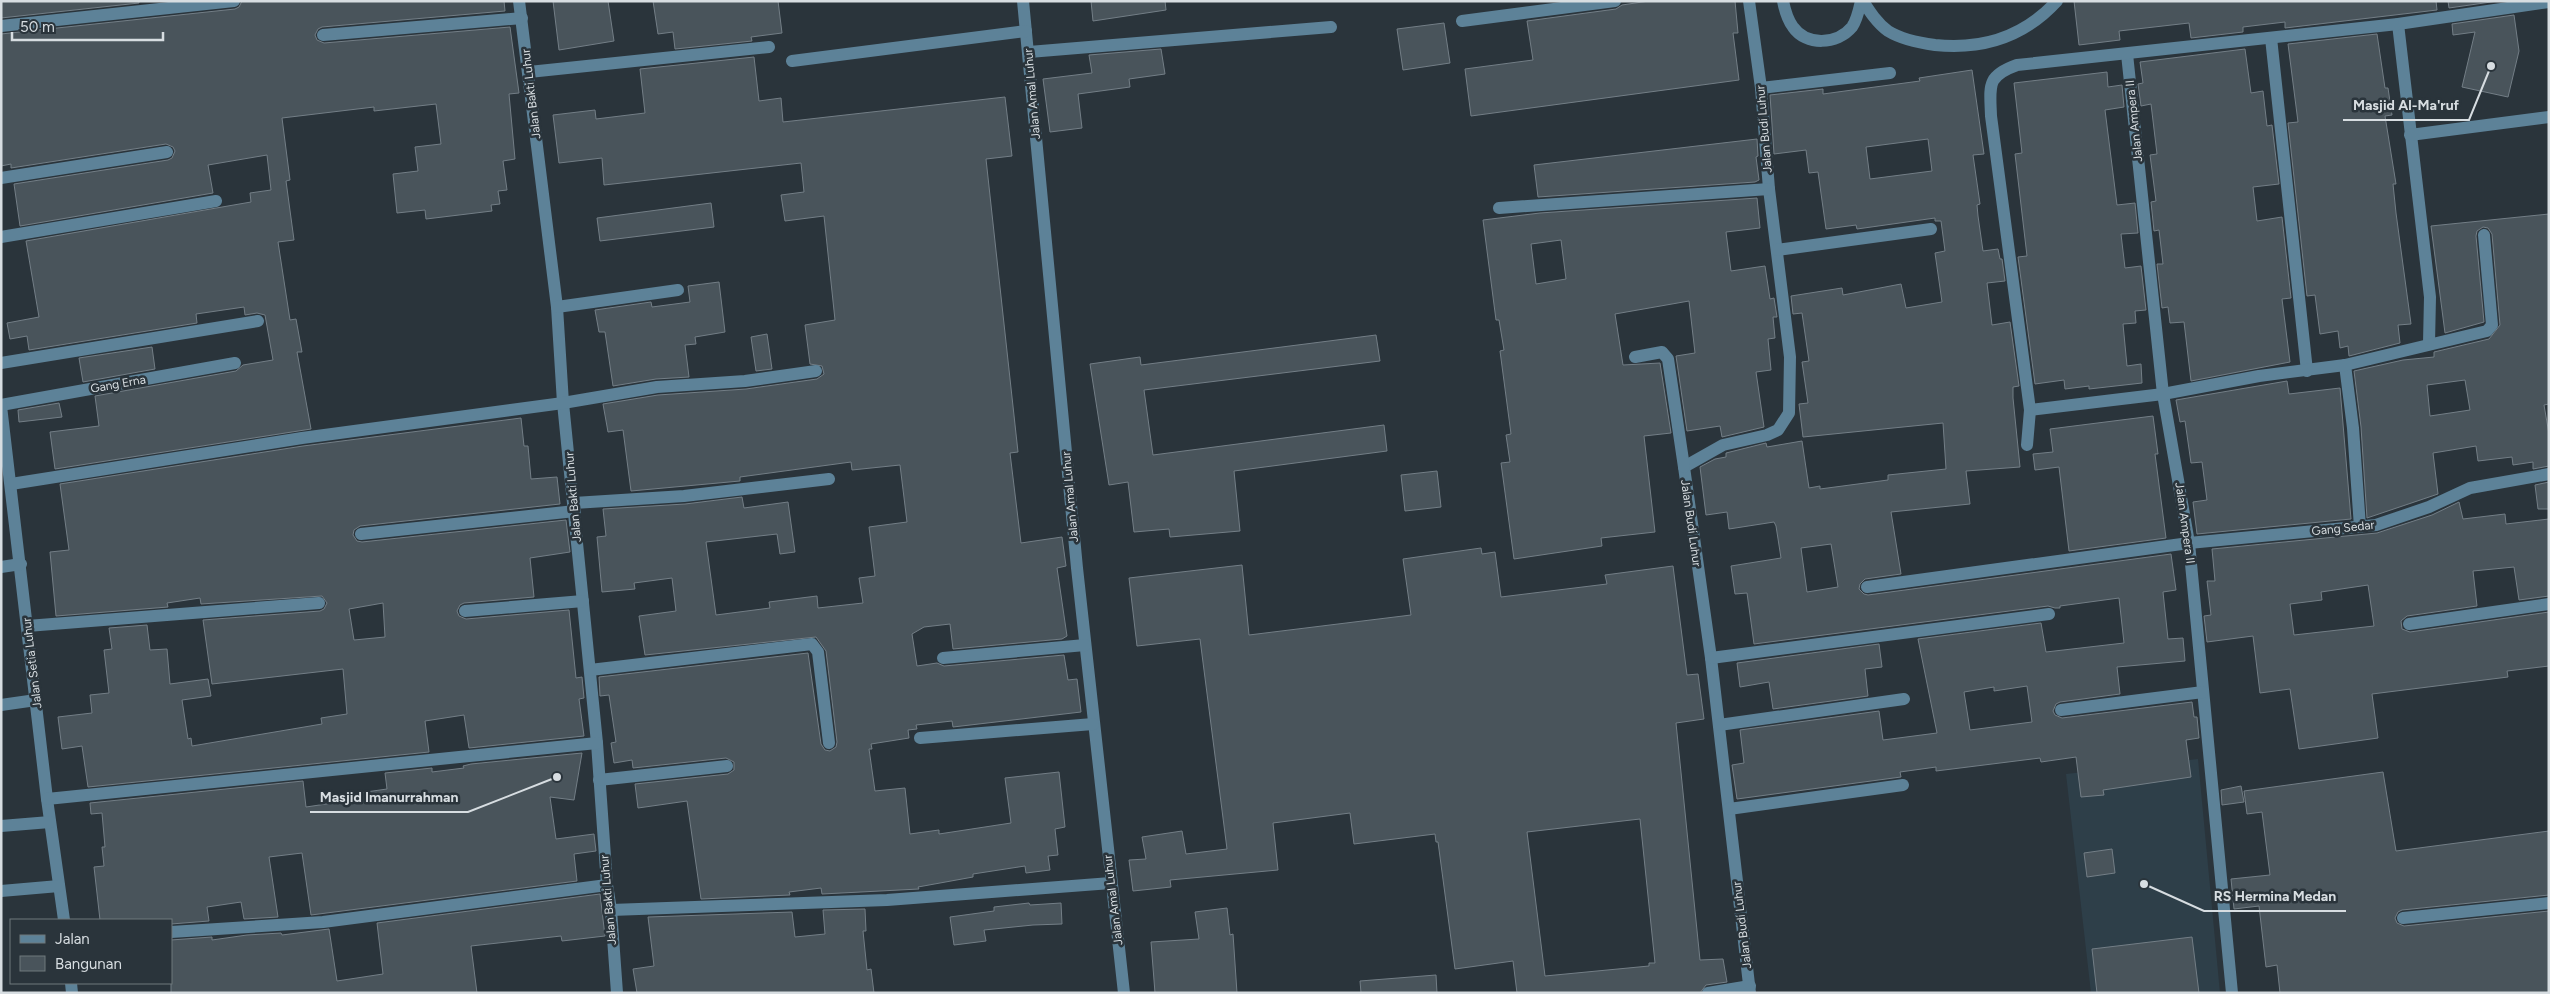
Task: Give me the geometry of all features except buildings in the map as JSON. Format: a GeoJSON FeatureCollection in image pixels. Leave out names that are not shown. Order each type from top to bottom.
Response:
{"type":"FeatureCollection","features":[{"type":"Feature","properties":{"kind":"street"},"geometry":{"type":"LineString","coordinates":[[1,26],[234,1]]}},
{"type":"Feature","properties":{"kind":"street","name":"Jalan Bakti Luhur"},"geometry":{"type":"LineString","coordinates":[[520,1],[557,307],[564,403],[597,744],[606,885],[611,910],[617,993]]}},
{"type":"Feature","properties":{"kind":"street","name":"Jalan Amal Luhur"},"geometry":{"type":"LineString","coordinates":[[1023,1],[1093,724],[1124,993]]}},
{"type":"Feature","properties":{"kind":"street"},"geometry":{"type":"LineString","coordinates":[[1462,21],[1615,1]]}},
{"type":"Feature","properties":{"kind":"street","name":"Jalan Budi Luhur"},"geometry":{"type":"LineString","coordinates":[[1748,1],[1761,88],[1769,189],[1790,357],[1789,413],[1778,430],[1767,435],[1723,445],[1684,467],[1711,658],[1750,989]]}},
{"type":"Feature","properties":{"kind":"street"},"geometry":{"type":"LineString","coordinates":[[1784,1],[1786,15],[1793,28],[1802,36],[1812,40],[1823,41],[1832,40],[1847,32],[1857,18],[1862,1]]}},
{"type":"Feature","properties":{"kind":"street"},"geometry":{"type":"LineString","coordinates":[[1862,1],[1877,21],[1888,31],[1907,39],[1952,46],[1996,41],[2020,32],[2041,18],[2056,1]]}},
{"type":"Feature","properties":{"kind":"street"},"geometry":{"type":"LineString","coordinates":[[2027,446],[2030,410],[1991,116],[1992,84],[1999,72],[2017,65],[2398,24],[2549,2]]}},
{"type":"Feature","properties":{"kind":"street"},"geometry":{"type":"LineString","coordinates":[[323,35],[522,18]]}},
{"type":"Feature","properties":{"kind":"street"},"geometry":{"type":"LineString","coordinates":[[2398,24],[2430,297],[2429,343]]}},
{"type":"Feature","properties":{"kind":"street"},"geometry":{"type":"LineString","coordinates":[[1028,52],[1331,27]]}},
{"type":"Feature","properties":{"kind":"street"},"geometry":{"type":"LineString","coordinates":[[792,60],[1026,31]]}},
{"type":"Feature","properties":{"kind":"street"},"geometry":{"type":"LineString","coordinates":[[2271,38],[2307,371]]}},
{"type":"Feature","properties":{"kind":"street"},"geometry":{"type":"LineString","coordinates":[[529,72],[769,47]]}},
{"type":"Feature","properties":{"kind":"street","name":"Jalan Ampera II"},"geometry":{"type":"LineString","coordinates":[[2127,54],[2164,394],[2188,544],[2232,993]]}},
{"type":"Feature","properties":{"kind":"street"},"geometry":{"type":"LineString","coordinates":[[1761,88],[1890,73]]}},
{"type":"Feature","properties":{"kind":"street"},"geometry":{"type":"LineString","coordinates":[[2410,134],[2549,117]]}},
{"type":"Feature","properties":{"kind":"street"},"geometry":{"type":"LineString","coordinates":[[1,178],[167,152]]}},
{"type":"Feature","properties":{"kind":"street"},"geometry":{"type":"LineString","coordinates":[[1499,208],[1769,189]]}},
{"type":"Feature","properties":{"kind":"street"},"geometry":{"type":"LineString","coordinates":[[1,237],[216,201]]}},
{"type":"Feature","properties":{"kind":"street"},"geometry":{"type":"LineString","coordinates":[[1777,250],[1931,229]]}},
{"type":"Feature","properties":{"kind":"street"},"geometry":{"type":"LineString","coordinates":[[2030,410],[2164,394],[2259,376],[2345,365],[2429,343],[2487,331],[2491,328],[2484,235]]}},
{"type":"Feature","properties":{"kind":"street"},"geometry":{"type":"LineString","coordinates":[[557,307],[678,290]]}},
{"type":"Feature","properties":{"kind":"street"},"geometry":{"type":"LineString","coordinates":[[1,363],[258,321]]}},
{"type":"Feature","properties":{"kind":"street"},"geometry":{"type":"LineString","coordinates":[[1635,357],[1662,352],[1668,359],[1684,467]]}},
{"type":"Feature","properties":{"kind":"street","name":"Gang Erna"},"geometry":{"type":"LineString","coordinates":[[1,405],[235,363]]}},
{"type":"Feature","properties":{"kind":"street"},"geometry":{"type":"LineString","coordinates":[[2345,365],[2353,428],[2360,527]]}},
{"type":"Feature","properties":{"kind":"street"},"geometry":{"type":"LineString","coordinates":[[11,484],[302,438],[564,403],[658,386],[745,381],[816,371]]}},
{"type":"Feature","properties":{"kind":"street","name":"Jalan Setia Luhur"},"geometry":{"type":"LineString","coordinates":[[1,405],[47,799],[64,919]]}},
{"type":"Feature","properties":{"kind":"street","name":"Gang Sedar"},"geometry":{"type":"LineString","coordinates":[[1867,587],[2188,544],[2376,525],[2398,519],[2470,488],[2549,474]]}},
{"type":"Feature","properties":{"kind":"street"},"geometry":{"type":"LineString","coordinates":[[361,534],[574,507],[830,480]]}},
{"type":"Feature","properties":{"kind":"street"},"geometry":{"type":"LineString","coordinates":[[1,567],[21,564]]}},
{"type":"Feature","properties":{"kind":"street"},"geometry":{"type":"LineString","coordinates":[[465,611],[583,601]]}},
{"type":"Feature","properties":{"kind":"street"},"geometry":{"type":"LineString","coordinates":[[27,626],[319,603]]}},
{"type":"Feature","properties":{"kind":"street"},"geometry":{"type":"LineString","coordinates":[[2409,624],[2549,604]]}},
{"type":"Feature","properties":{"kind":"street"},"geometry":{"type":"LineString","coordinates":[[1711,658],[2049,614]]}},
{"type":"Feature","properties":{"kind":"street"},"geometry":{"type":"LineString","coordinates":[[590,670],[812,644],[818,652],[829,744]]}},
{"type":"Feature","properties":{"kind":"street"},"geometry":{"type":"LineString","coordinates":[[942,658],[1085,645]]}},
{"type":"Feature","properties":{"kind":"street"},"geometry":{"type":"LineString","coordinates":[[2061,710],[2203,692]]}},
{"type":"Feature","properties":{"kind":"street"},"geometry":{"type":"LineString","coordinates":[[1719,725],[1904,699]]}},
{"type":"Feature","properties":{"kind":"street"},"geometry":{"type":"LineString","coordinates":[[1,706],[36,700]]}},
{"type":"Feature","properties":{"kind":"street"},"geometry":{"type":"LineString","coordinates":[[920,738],[1093,724]]}},
{"type":"Feature","properties":{"kind":"street"},"geometry":{"type":"LineString","coordinates":[[47,799],[597,744]]}},
{"type":"Feature","properties":{"kind":"street"},"geometry":{"type":"LineString","coordinates":[[599,780],[727,766]]}},
{"type":"Feature","properties":{"kind":"street"},"geometry":{"type":"LineString","coordinates":[[1729,809],[1903,785]]}},
{"type":"Feature","properties":{"kind":"street"},"geometry":{"type":"LineString","coordinates":[[1,826],[50,822]]}},
{"type":"Feature","properties":{"kind":"street"},"geometry":{"type":"LineString","coordinates":[[611,910],[887,900],[1111,883]]}},
{"type":"Feature","properties":{"kind":"street"},"geometry":{"type":"LineString","coordinates":[[172,932],[323,922],[606,885]]}},
{"type":"Feature","properties":{"kind":"street"},"geometry":{"type":"LineString","coordinates":[[1,891],[59,886]]}},
{"type":"Feature","properties":{"kind":"street"},"geometry":{"type":"LineString","coordinates":[[2403,918],[2549,903]]}},
{"type":"Feature","properties":{"kind":"street"},"geometry":{"type":"LineString","coordinates":[[1708,993],[1750,989]]}},
{"type":"Feature","properties":{"kind":"shaded area"},"geometry":{"type":"Polygon","coordinates":[[[2198,759],[2220,993],[2091,993],[2066,774],[2198,759]]]}},
{"type":"Feature","properties":{"kind":"place","name":"Masjid Al-Ma'ruf"},"geometry":{"type":"Point","coordinates":[2491,66]}},
{"type":"Feature","properties":{"kind":"place","name":"Masjid Imanurrahman"},"geometry":{"type":"Point","coordinates":[557,777]}},
{"type":"Feature","properties":{"kind":"place","name":"RS Hermina Medan"},"geometry":{"type":"Point","coordinates":[2144,884]}}]}
